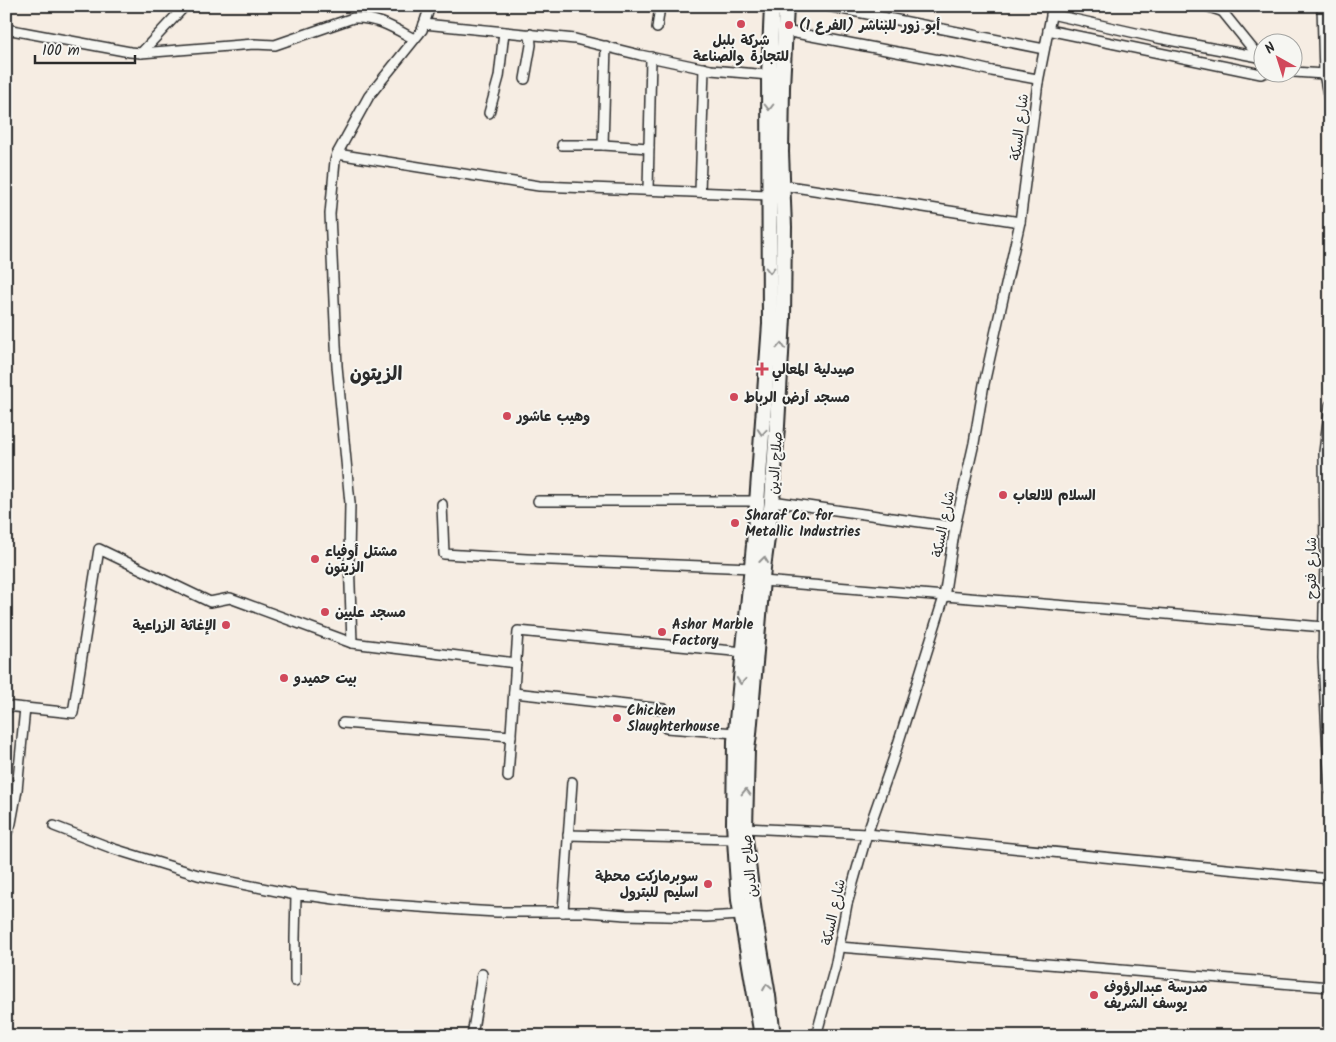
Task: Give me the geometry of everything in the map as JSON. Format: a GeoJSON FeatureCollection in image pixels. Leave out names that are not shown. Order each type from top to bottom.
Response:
{"type":"FeatureCollection","features":[{"type":"Feature","properties":{"kind":"highway","name":"صلاح الدين"},"geometry":{"type":"LineString","coordinates":[[762,1036],[739,900],[734,815],[736,733],[758,501],[770,324],[769,195],[772,6]]}},
{"type":"Feature","properties":{"kind":"highway","name":"صلاح الدين"},"geometry":{"type":"LineString","coordinates":[[773,1036],[754,913],[745,828],[747,750],[763,568],[772,501],[782,318],[784,226],[780,152],[786,6]]}},
{"type":"Feature","properties":{"kind":"street"},"geometry":{"type":"LineString","coordinates":[[141,52],[184,6]]}},
{"type":"Feature","properties":{"kind":"street"},"geometry":{"type":"LineString","coordinates":[[352,643],[349,558],[350,502],[337,366],[330,214],[335,162],[337,154],[369,96],[422,30],[430,6]]}},
{"type":"Feature","properties":{"kind":"street"},"geometry":{"type":"LineString","coordinates":[[656,28],[660,6]]}},
{"type":"Feature","properties":{"kind":"street"},"geometry":{"type":"LineString","coordinates":[[827,6],[1044,49]]}},
{"type":"Feature","properties":{"kind":"street"},"geometry":{"type":"LineString","coordinates":[[1206,6],[1220,9],[1254,51]]}},
{"type":"Feature","properties":{"kind":"street"},"geometry":{"type":"LineString","coordinates":[[1322,6],[1324,74],[1330,104]]}},
{"type":"Feature","properties":{"kind":"street"},"geometry":{"type":"LineString","coordinates":[[1052,10],[1158,38],[1254,59]]}},
{"type":"Feature","properties":{"kind":"street","name":"شارع السكة"},"geometry":{"type":"LineString","coordinates":[[816,1036],[835,967],[847,904],[866,834],[893,760],[944,597],[955,526],[1020,222],[1038,82],[1052,10]]}},
{"type":"Feature","properties":{"kind":"street"},"geometry":{"type":"LineString","coordinates":[[6,29],[130,52],[254,44],[275,45],[354,18],[371,18],[414,39]]}},
{"type":"Feature","properties":{"kind":"street"},"geometry":{"type":"LineString","coordinates":[[424,24],[575,39],[704,68],[770,75]]}},
{"type":"Feature","properties":{"kind":"street"},"geometry":{"type":"LineString","coordinates":[[1048,30],[1254,72]]}},
{"type":"Feature","properties":{"kind":"street"},"geometry":{"type":"LineString","coordinates":[[785,31],[1037,79],[1038,82]]}},
{"type":"Feature","properties":{"kind":"street"},"geometry":{"type":"LineString","coordinates":[[489,113],[499,77],[504,32]]}},
{"type":"Feature","properties":{"kind":"street"},"geometry":{"type":"LineString","coordinates":[[525,79],[532,45],[530,34]]}},
{"type":"Feature","properties":{"kind":"street"},"geometry":{"type":"LineString","coordinates":[[603,145],[606,46]]}},
{"type":"Feature","properties":{"kind":"street"},"geometry":{"type":"LineString","coordinates":[[648,190],[650,57]]}},
{"type":"Feature","properties":{"kind":"street"},"geometry":{"type":"LineString","coordinates":[[700,192],[704,68]]}},
{"type":"Feature","properties":{"kind":"street"},"geometry":{"type":"LineString","coordinates":[[1304,73],[1324,74]]}},
{"type":"Feature","properties":{"kind":"street"},"geometry":{"type":"LineString","coordinates":[[562,145],[649,148]]}},
{"type":"Feature","properties":{"kind":"street"},"geometry":{"type":"LineString","coordinates":[[337,154],[539,186],[769,195]]}},
{"type":"Feature","properties":{"kind":"street"},"geometry":{"type":"LineString","coordinates":[[782,185],[1020,222]]}},
{"type":"Feature","properties":{"kind":"street","name":"شارع فتوح"},"geometry":{"type":"LineString","coordinates":[[1330,405],[1324,452],[1325,558],[1323,658],[1330,791]]}},
{"type":"Feature","properties":{"kind":"street"},"geometry":{"type":"LineString","coordinates":[[538,501],[758,501]]}},
{"type":"Feature","properties":{"kind":"street"},"geometry":{"type":"LineString","coordinates":[[772,501],[955,526]]}},
{"type":"Feature","properties":{"kind":"street"},"geometry":{"type":"LineString","coordinates":[[442,504],[444,554],[752,568]]}},
{"type":"Feature","properties":{"kind":"street"},"geometry":{"type":"LineString","coordinates":[[6,706],[73,713],[99,549],[210,602],[230,598],[352,643],[516,663]]}},
{"type":"Feature","properties":{"kind":"street"},"geometry":{"type":"LineString","coordinates":[[763,581],[1324,628]]}},
{"type":"Feature","properties":{"kind":"street"},"geometry":{"type":"LineString","coordinates":[[508,777],[518,631],[744,652]]}},
{"type":"Feature","properties":{"kind":"street"},"geometry":{"type":"LineString","coordinates":[[514,694],[664,709]]}},
{"type":"Feature","properties":{"kind":"street"},"geometry":{"type":"LineString","coordinates":[[6,835],[11,823],[17,790],[24,708]]}},
{"type":"Feature","properties":{"kind":"street"},"geometry":{"type":"LineString","coordinates":[[343,724],[511,736]]}},
{"type":"Feature","properties":{"kind":"street"},"geometry":{"type":"LineString","coordinates":[[666,728],[736,733]]}},
{"type":"Feature","properties":{"kind":"street"},"geometry":{"type":"LineString","coordinates":[[563,912],[572,782]]}},
{"type":"Feature","properties":{"kind":"street"},"geometry":{"type":"LineString","coordinates":[[54,826],[114,849],[198,875],[296,896],[313,896],[363,903],[497,912],[563,912],[706,917],[741,915]]}},
{"type":"Feature","properties":{"kind":"street"},"geometry":{"type":"LineString","coordinates":[[745,828],[866,834],[1330,879]]}},
{"type":"Feature","properties":{"kind":"street"},"geometry":{"type":"LineString","coordinates":[[568,835],[735,839]]}},
{"type":"Feature","properties":{"kind":"street"},"geometry":{"type":"LineString","coordinates":[[295,981],[296,896]]}},
{"type":"Feature","properties":{"kind":"street"},"geometry":{"type":"LineString","coordinates":[[839,947],[1330,987]]}},
{"type":"Feature","properties":{"kind":"street"},"geometry":{"type":"LineString","coordinates":[[472,1036],[482,974]]}},
{"type":"Feature","properties":{"kind":"place","name":"شركة بلبل للتجارة والصناعة"},"geometry":{"type":"Point","coordinates":[741,24]}},
{"type":"Feature","properties":{"kind":"place","name":"أبو زور للبناشر (الفرع 1)"},"geometry":{"type":"Point","coordinates":[789,25]}},
{"type":"Feature","properties":{"kind":"place","name":"صيدلية المعالي"},"geometry":{"type":"Point","coordinates":[762,369]}},
{"type":"Feature","properties":{"kind":"place","name":"مسجد أرض الرباط"},"geometry":{"type":"Point","coordinates":[734,397]}},
{"type":"Feature","properties":{"kind":"place","name":"وهيب عاشور"},"geometry":{"type":"Point","coordinates":[507,416]}},
{"type":"Feature","properties":{"kind":"place","name":"السلام للالعاب"},"geometry":{"type":"Point","coordinates":[1003,495]}},
{"type":"Feature","properties":{"kind":"place","name":"Sharaf Co. for Metallic Industries"},"geometry":{"type":"Point","coordinates":[735,523]}},
{"type":"Feature","properties":{"kind":"place","name":"مشتل أوفياء الزيتون"},"geometry":{"type":"Point","coordinates":[315,559]}},
{"type":"Feature","properties":{"kind":"place","name":"مسجد عليين"},"geometry":{"type":"Point","coordinates":[325,612]}},
{"type":"Feature","properties":{"kind":"place","name":"الإغاثة الزراعية"},"geometry":{"type":"Point","coordinates":[226,625]}},
{"type":"Feature","properties":{"kind":"place","name":"Ashor Marble Factory"},"geometry":{"type":"Point","coordinates":[662,632]}},
{"type":"Feature","properties":{"kind":"place","name":"بيت حميدو"},"geometry":{"type":"Point","coordinates":[284,678]}},
{"type":"Feature","properties":{"kind":"place","name":"Chicken Slaughterhouse"},"geometry":{"type":"Point","coordinates":[617,718]}},
{"type":"Feature","properties":{"kind":"place","name":"سوبرماركت محطة اسليم للبترول"},"geometry":{"type":"Point","coordinates":[708,884]}},
{"type":"Feature","properties":{"kind":"place","name":"مدرسة عبدالرؤوف يوسف الشريف"},"geometry":{"type":"Point","coordinates":[1094,995]}},
{"type":"Feature","properties":{"kind":"district","name":"الزيتون"},"geometry":{"type":"Point","coordinates":[376,373]}}]}
